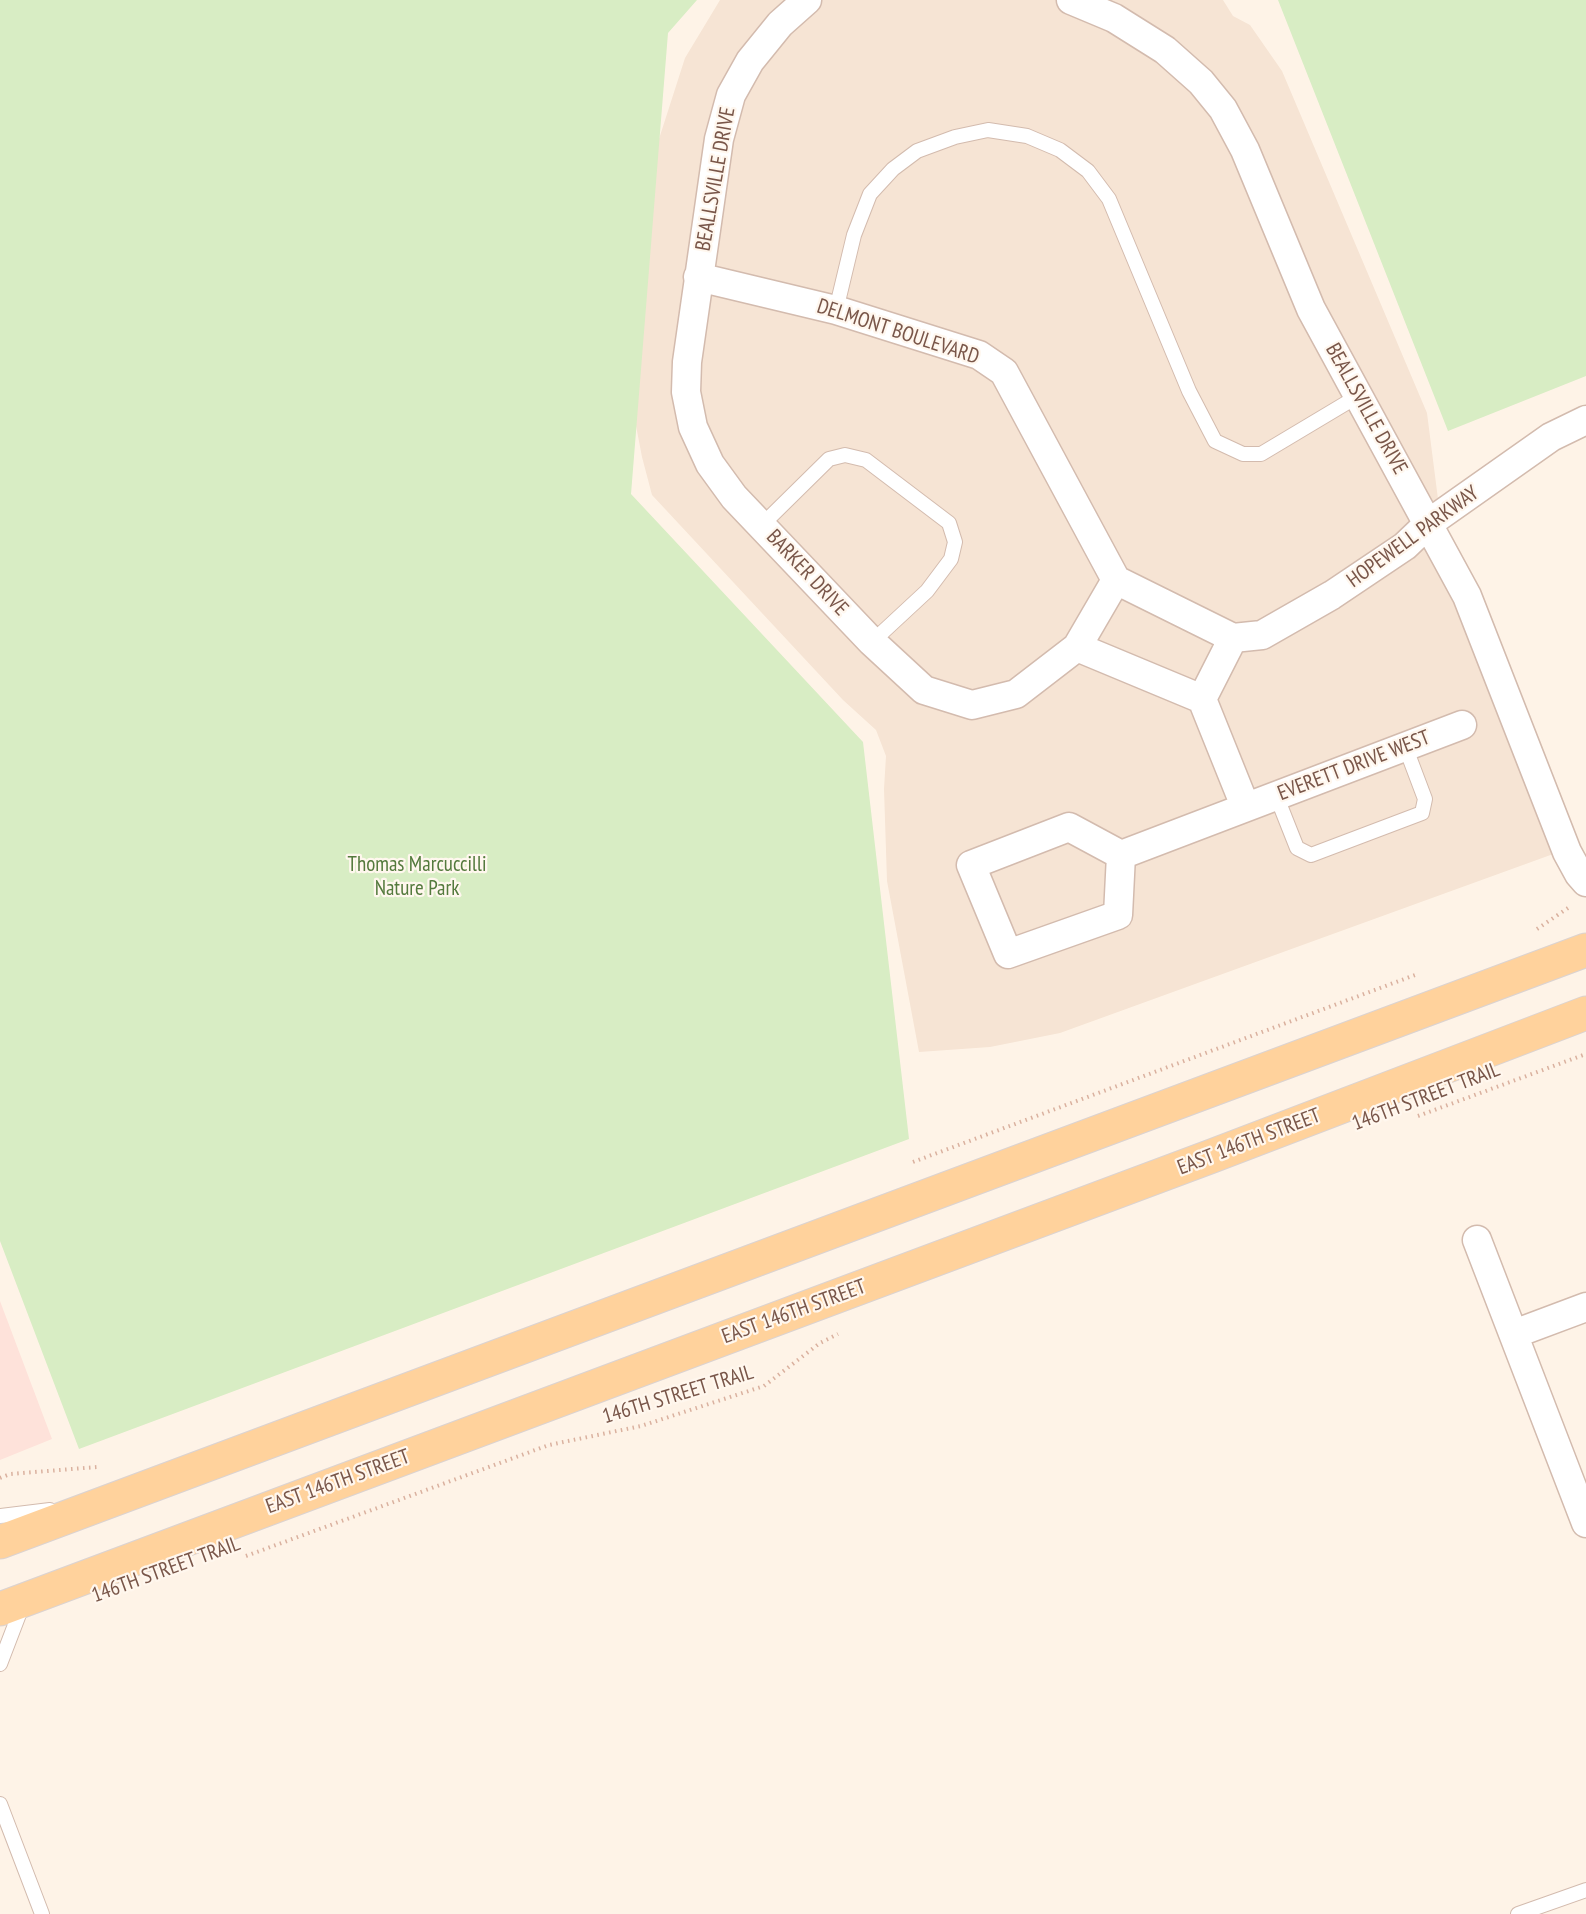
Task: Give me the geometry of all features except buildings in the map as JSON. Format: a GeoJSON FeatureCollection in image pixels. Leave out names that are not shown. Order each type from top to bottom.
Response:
{"type":"FeatureCollection","features":[{"type":"Feature","properties":{"kind":"main road"},"geometry":{"type":"LineString","coordinates":[[0,1542],[1586,950]]}},
{"type":"Feature","properties":{"kind":"main road","name":"EAST 146TH STREET"},"geometry":{"type":"LineString","coordinates":[[12,1604],[1201,1160],[1586,1013]]}},
{"type":"Feature","properties":{"kind":"street","name":"BEALLSVILLE DRIVE"},"geometry":{"type":"LineString","coordinates":[[698,277],[719,139],[731,95],[750,61],[780,24],[807,0]]}},
{"type":"Feature","properties":{"kind":"street","name":"BEALLSVILLE DRIVE"},"geometry":{"type":"LineString","coordinates":[[1071,0],[1114,18],[1165,50],[1201,82],[1224,110],[1245,150],[1311,309],[1467,596],[1567,852],[1579,874],[1580,893]]}},
{"type":"Feature","properties":{"kind":"street","name":"DELMONT BOULEVARD"},"geometry":{"type":"LineString","coordinates":[[698,277],[836,310],[979,355],[1004,372],[1116,580]]}},
{"type":"Feature","properties":{"kind":"street","name":"BARKER DRIVE"},"geometry":{"type":"LineString","coordinates":[[698,277],[687,362],[686,392],[693,427],[710,464],[734,497],[872,642],[924,690],[972,705],[1016,694],[1077,647]]}},
{"type":"Feature","properties":{"kind":"street","name":"HOPEWELL PARKWAY"},"geometry":{"type":"LineString","coordinates":[[1233,638],[1262,635],[1332,595],[1405,546],[1429,523],[1551,437],[1586,420]]}},
{"type":"Feature","properties":{"kind":"street"},"geometry":{"type":"LineString","coordinates":[[1202,699],[1233,638],[1116,580],[1077,647],[1202,699],[1245,807]]}},
{"type":"Feature","properties":{"kind":"street","name":"EVERETT DRIVE WEST"},"geometry":{"type":"LineString","coordinates":[[1121,855],[1462,725]]}},
{"type":"Feature","properties":{"kind":"street"},"geometry":{"type":"LineString","coordinates":[[1069,827],[1121,855],[1118,915],[1008,954],[971,865],[1069,827]]}},
{"type":"Feature","properties":{"kind":"street"},"geometry":{"type":"LineString","coordinates":[[1477,1240],[1586,1523]]}},
{"type":"Feature","properties":{"kind":"street"},"geometry":{"type":"LineString","coordinates":[[1514,1334],[1586,1307]]}},
{"type":"Feature","properties":{"kind":"lane"},"geometry":{"type":"LineString","coordinates":[[836,310],[854,235],[870,194],[893,169],[917,151],[955,137],[988,130],[1027,136],[1060,150],[1088,171],[1109,199],[1189,391],[1215,441],[1243,454],[1261,454],[1358,396]]}},
{"type":"Feature","properties":{"kind":"lane"},"geometry":{"type":"LineString","coordinates":[[762,525],[829,459],[845,455],[866,460],[949,523],[955,542],[951,559],[927,591],[872,642]]}},
{"type":"Feature","properties":{"kind":"lane"},"geometry":{"type":"LineString","coordinates":[[1276,795],[1297,848],[1311,855],[1422,813],[1425,800],[1405,746]]}},
{"type":"Feature","properties":{"kind":"lane"},"geometry":{"type":"LineString","coordinates":[[0,1516],[100,1505]]}},
{"type":"Feature","properties":{"kind":"lane"},"geometry":{"type":"LineString","coordinates":[[0,1664],[12,1604]]}},
{"type":"Feature","properties":{"kind":"lane"},"geometry":{"type":"LineString","coordinates":[[0,1804],[42,1914]]}},
{"type":"Feature","properties":{"kind":"lane"},"geometry":{"type":"LineString","coordinates":[[1518,1914],[1586,1890]]}},
{"type":"Feature","properties":{"kind":"path"},"geometry":{"type":"LineString","coordinates":[[1530,932],[1542,927],[1580,893]]}},
{"type":"Feature","properties":{"kind":"path"},"geometry":{"type":"LineString","coordinates":[[904,1165],[1419,973]]}},
{"type":"Feature","properties":{"kind":"path","name":"146TH STREET TRAIL"},"geometry":{"type":"LineString","coordinates":[[1411,1119],[1586,1054]]}},
{"type":"Feature","properties":{"kind":"path","name":"146TH STREET TRAIL"},"geometry":{"type":"LineString","coordinates":[[245,1557],[549,1445],[641,1426],[764,1386],[820,1343],[848,1330]]}},
{"type":"Feature","properties":{"kind":"path"},"geometry":{"type":"LineString","coordinates":[[0,1478],[10,1474],[103,1466]]}},
{"type":"Feature","properties":{"kind":"shaded area"},"geometry":{"type":"Polygon","coordinates":[[[720,0],[1223,0],[1233,16],[1250,25],[1282,71],[1427,413],[1450,593],[1556,853],[1060,1033],[990,1047],[919,1052],[887,881],[884,789],[886,756],[876,730],[843,700],[652,495],[628,384],[658,142],[685,58],[720,0]]]}},
{"type":"Feature","properties":{"kind":"shaded area"},"geometry":{"type":"Polygon","coordinates":[[[0,1301],[52,1439],[0,1460],[0,1301]]]}},
{"type":"Feature","properties":{"kind":"green space","name":"Thomas Marcuccilli Nature Park"},"geometry":{"type":"Polygon","coordinates":[[[0,0],[697,0],[668,33],[631,494],[863,742],[909,1139],[79,1449],[0,1241],[0,0]]]}},
{"type":"Feature","properties":{"kind":"green space"},"geometry":{"type":"Polygon","coordinates":[[[1278,0],[1586,0],[1586,376],[1448,431],[1278,0]]]}}]}
